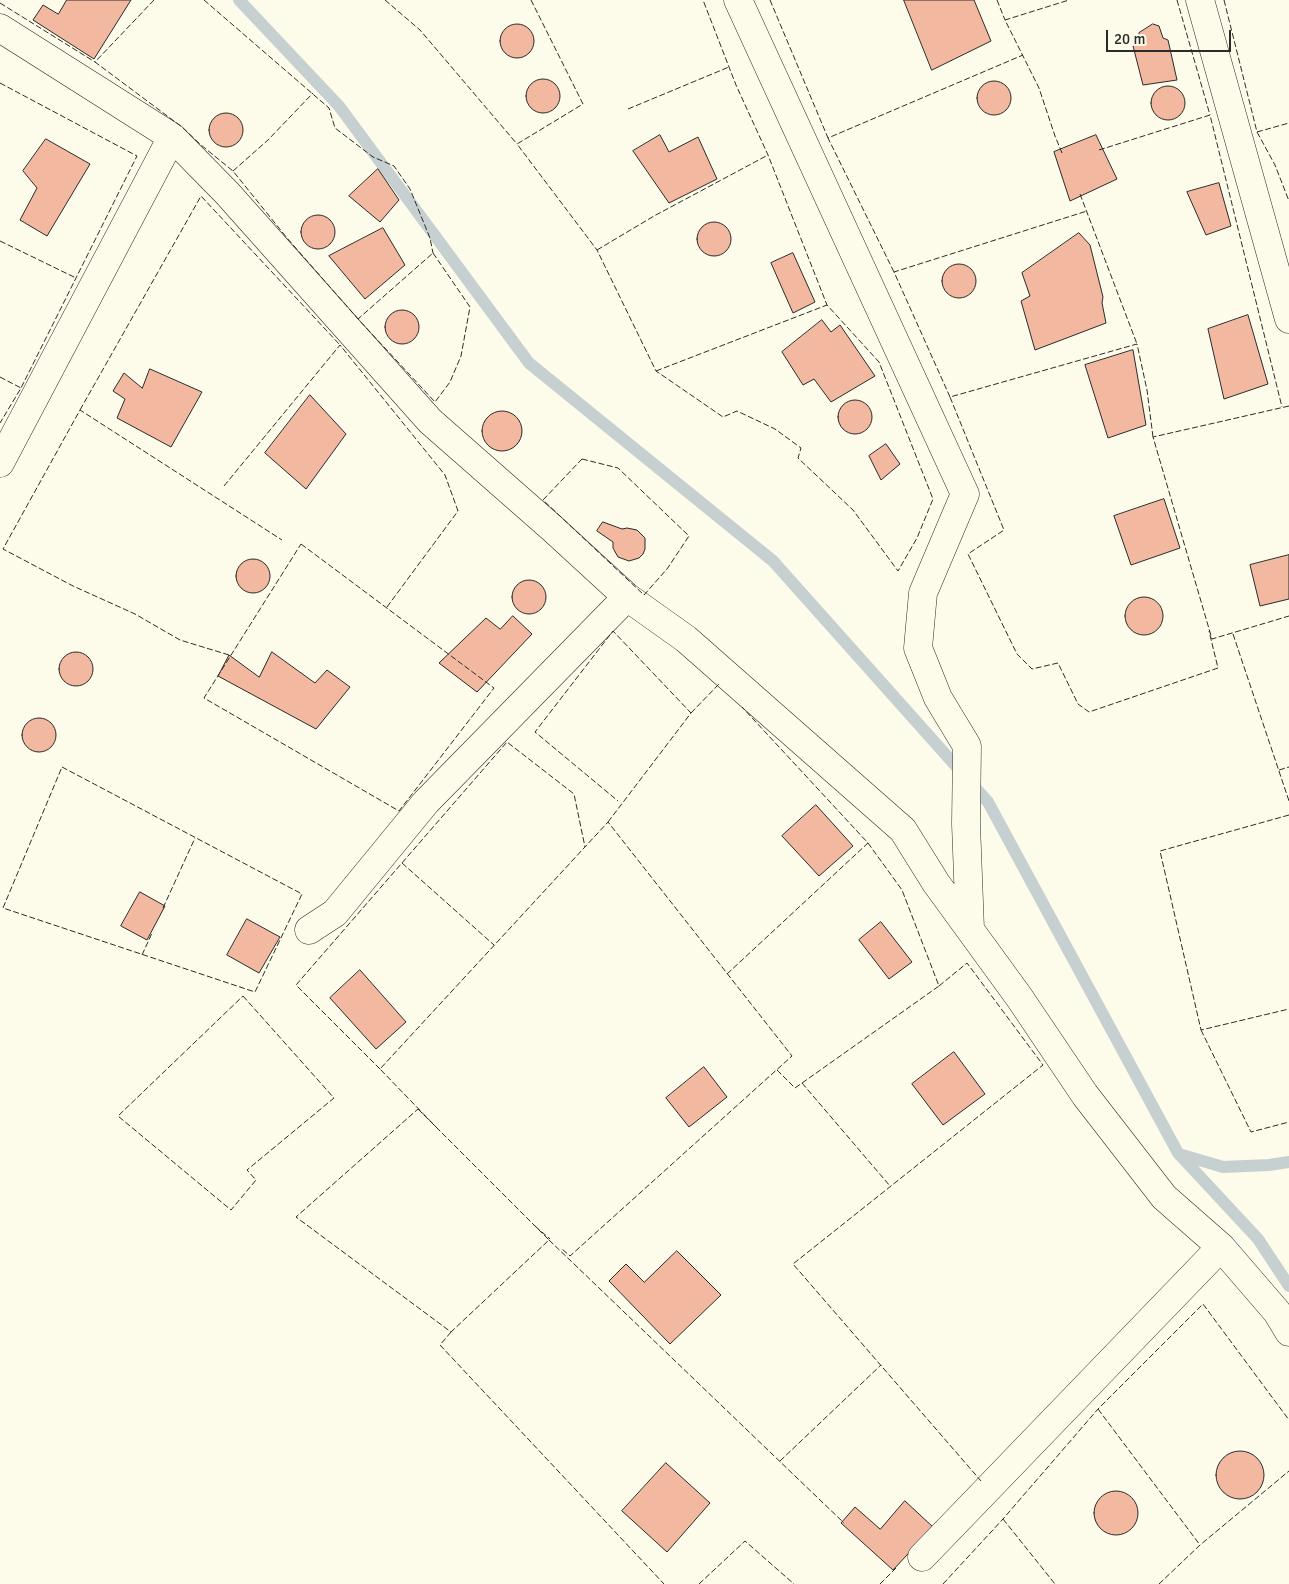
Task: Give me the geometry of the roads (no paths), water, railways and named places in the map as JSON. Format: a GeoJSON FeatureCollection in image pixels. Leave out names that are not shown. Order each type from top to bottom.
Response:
{"type":"FeatureCollection","features":[{"type":"Feature","properties":{"kind":"street"},"geometry":{"type":"LineString","coordinates":[[738,0],[965,494],[923,593],[918,648],[938,698],[967,746],[966,815],[970,929]]}},
{"type":"Feature","properties":{"kind":"street"},"geometry":{"type":"LineString","coordinates":[[1200,0],[1289,319]]}},
{"type":"Feature","properties":{"kind":"street"},"geometry":{"type":"LineString","coordinates":[[0,28],[172,136],[234,201],[430,421],[554,529],[627,597],[686,639],[903,830],[936,883],[1019,997],[1086,1095],[1164,1197],[1221,1247],[1277,1312],[1289,1332]]}},
{"type":"Feature","properties":{"kind":"street"},"geometry":{"type":"LineString","coordinates":[[0,463],[172,136]]}},
{"type":"Feature","properties":{"kind":"street"},"geometry":{"type":"LineString","coordinates":[[309,930],[335,914],[426,802],[627,597]]}},
{"type":"Feature","properties":{"kind":"street"},"geometry":{"type":"LineString","coordinates":[[922,1557],[1221,1247]]}},
{"type":"Feature","properties":{"kind":"waterway"},"geometry":{"type":"LineString","coordinates":[[239,0],[339,106],[529,363],[773,561],[988,802],[1178,1153],[1258,1239],[1289,1286]]}},
{"type":"Feature","properties":{"kind":"waterway"},"geometry":{"type":"LineString","coordinates":[[1179,1154],[1223,1167],[1289,1162]]}}]}
